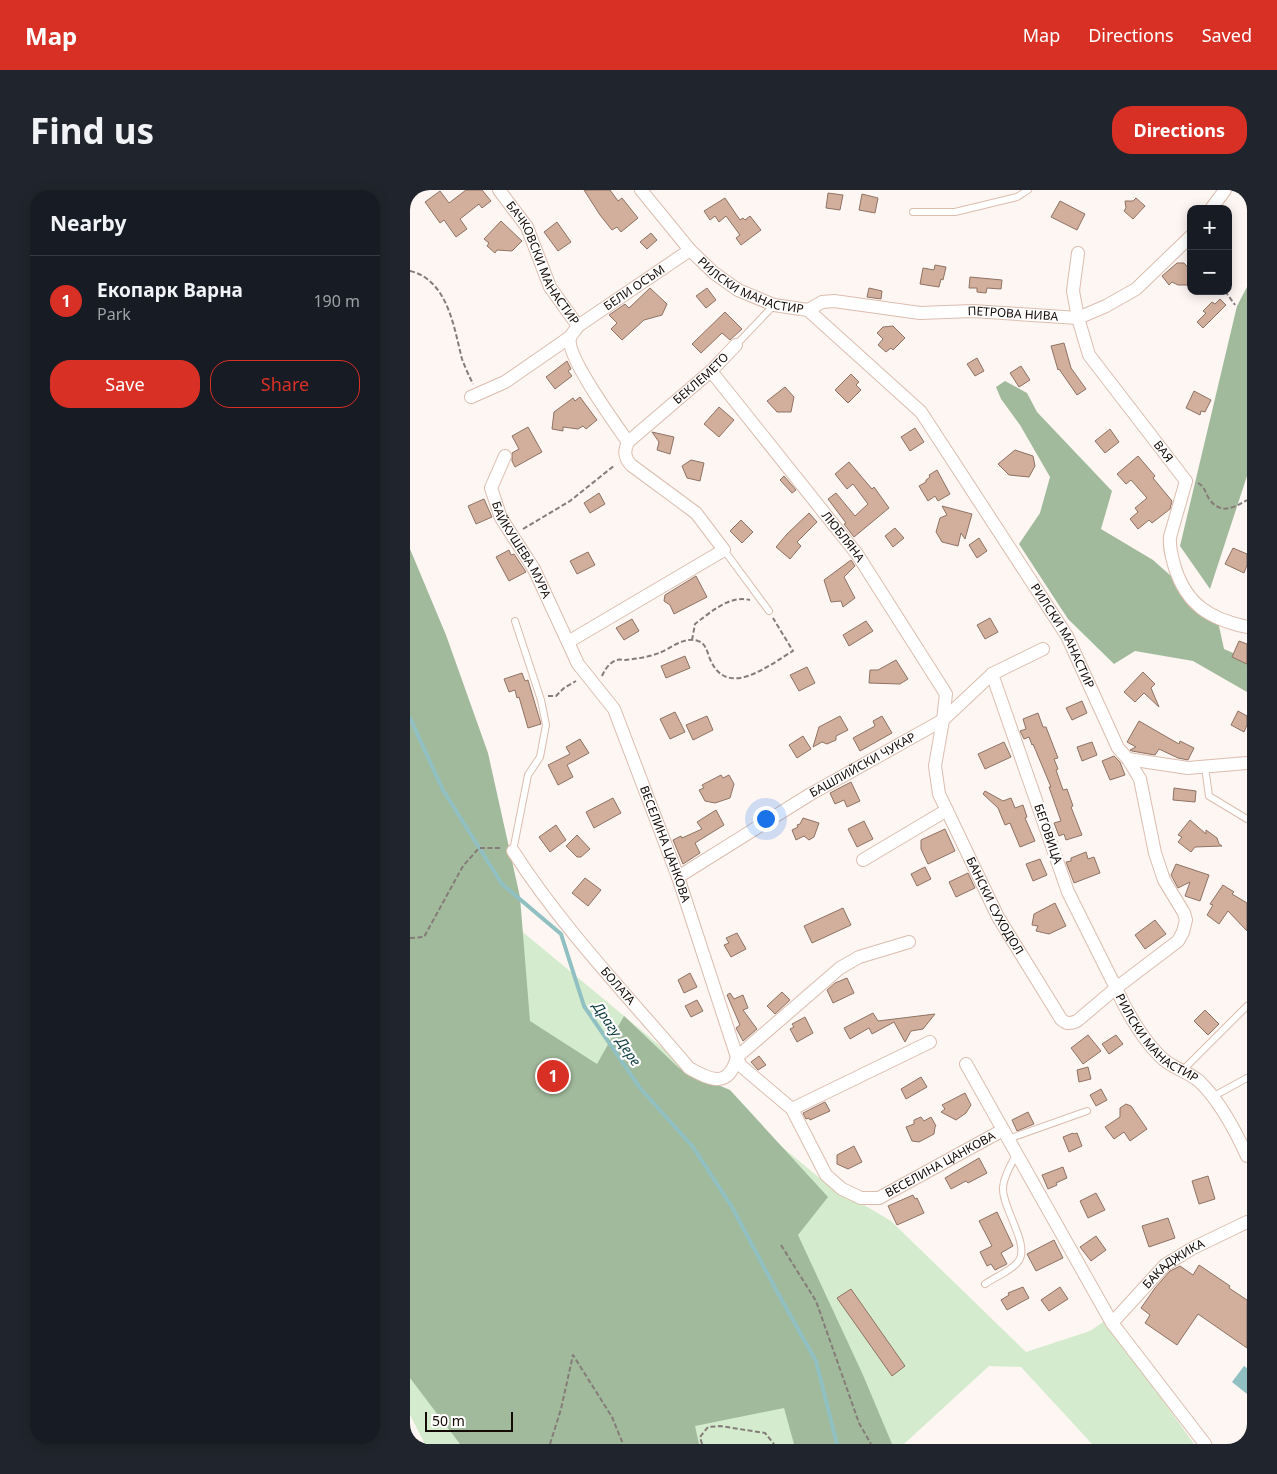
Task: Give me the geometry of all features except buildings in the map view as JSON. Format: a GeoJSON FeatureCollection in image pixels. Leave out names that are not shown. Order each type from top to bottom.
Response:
{"type":"FeatureCollection","features":[{"type":"Feature","properties":{"kind":"street","name":"БАЧКОВСКИ МАНАСТИР"},"geometry":{"type":"LineString","coordinates":[[499,190],[527,227],[550,287],[578,326],[570,337],[570,347],[598,400],[626,446],[626,459],[631,465],[696,513],[724,550]]}},
{"type":"Feature","properties":{"kind":"street","name":"РИЛСКИ МАНАСТИР"},"geometry":{"type":"LineString","coordinates":[[641,190],[690,250],[714,273],[738,290],[774,304],[808,310],[921,412],[1067,636],[1118,748],[1128,758],[1140,779],[1155,853],[1164,880],[1184,913],[1186,920],[1184,932],[1178,941],[1116,988],[1151,1047],[1164,1060],[1198,1081],[1212,1097],[1247,1156]]}},
{"type":"Feature","properties":{"kind":"street"},"geometry":{"type":"LineString","coordinates":[[1214,205],[1225,190]]}},
{"type":"Feature","properties":{"kind":"street","name":"ПЕТРОВА НИВА"},"geometry":{"type":"LineString","coordinates":[[808,310],[822,302],[834,301],[920,313],[972,312],[1078,318],[1106,306],[1136,289],[1187,240]]}},
{"type":"Feature","properties":{"kind":"street","name":"БЕЛИ ОСЪМ"},"geometry":{"type":"LineString","coordinates":[[578,326],[690,250]]}},
{"type":"Feature","properties":{"kind":"street","name":"ВАЯ"},"geometry":{"type":"LineString","coordinates":[[1078,253],[1073,291],[1078,318],[1089,355],[1186,481]]}},
{"type":"Feature","properties":{"kind":"street"},"geometry":{"type":"LineString","coordinates":[[474,396],[505,382],[570,337]]}},
{"type":"Feature","properties":{"kind":"street","name":"БЕКЛЕМЕТО"},"geometry":{"type":"LineString","coordinates":[[626,446],[711,371],[736,345]]}},
{"type":"Feature","properties":{"kind":"street","name":"ЛЮБЛЯНА"},"geometry":{"type":"LineString","coordinates":[[711,371],[857,554],[946,694],[943,720]]}},
{"type":"Feature","properties":{"kind":"street","name":"БАЙКУШЕВА МУРА"},"geometry":{"type":"LineString","coordinates":[[505,456],[491,488],[501,518],[534,569],[568,642]]}},
{"type":"Feature","properties":{"kind":"street"},"geometry":{"type":"LineString","coordinates":[[1186,481],[1169,546],[1180,581],[1191,599],[1203,611],[1225,622],[1247,627]]}},
{"type":"Feature","properties":{"kind":"street"},"geometry":{"type":"LineString","coordinates":[[568,642],[724,550]]}},
{"type":"Feature","properties":{"kind":"street","name":"ВЕСЕЛИНА ЦАНКОВА"},"geometry":{"type":"LineString","coordinates":[[568,642],[578,664],[614,709],[678,877],[740,1065],[792,1109],[826,1175],[842,1189],[861,1198],[879,1198],[1005,1134]]}},
{"type":"Feature","properties":{"kind":"street","name":"БАШЛИЙСКИ ЧУКАР"},"geometry":{"type":"LineString","coordinates":[[678,877],[809,794],[943,720],[992,674],[1043,649]]}},
{"type":"Feature","properties":{"kind":"street","name":"БЕГОВИЦА"},"geometry":{"type":"LineString","coordinates":[[992,674],[1068,892],[1116,988]]}},
{"type":"Feature","properties":{"kind":"street","name":"БАНСКИ СУХОДОЛ"},"geometry":{"type":"LineString","coordinates":[[943,720],[935,766],[939,794],[998,917],[1061,1019],[1065,1023],[1072,1024],[1116,988]]}},
{"type":"Feature","properties":{"kind":"street"},"geometry":{"type":"LineString","coordinates":[[1128,758],[1188,768],[1247,763]]}},
{"type":"Feature","properties":{"kind":"street"},"geometry":{"type":"LineString","coordinates":[[863,860],[947,810]]}},
{"type":"Feature","properties":{"kind":"street","name":"БОЛАТА"},"geometry":{"type":"LineString","coordinates":[[513,851],[560,916],[689,1068],[704,1076],[720,1079],[734,1070],[737,1057]]}},
{"type":"Feature","properties":{"kind":"street"},"geometry":{"type":"LineString","coordinates":[[737,1057],[840,968],[859,957],[910,942]]}},
{"type":"Feature","properties":{"kind":"street"},"geometry":{"type":"LineString","coordinates":[[792,1109],[930,1042]]}},
{"type":"Feature","properties":{"kind":"street","name":"ВЕСЕЛИНА ЦАНКОВА"},"geometry":{"type":"LineString","coordinates":[[966,1064],[1112,1323],[1205,1444]]}},
{"type":"Feature","properties":{"kind":"street","name":"БАКАДЖИКА"},"geometry":{"type":"LineString","coordinates":[[1112,1323],[1165,1265],[1193,1248],[1247,1222]]}},
{"type":"Feature","properties":{"kind":"lane"},"geometry":{"type":"LineString","coordinates":[[913,212],[955,212],[1017,197],[1028,190]]}},
{"type":"Feature","properties":{"kind":"lane","name":"БЕКЛЕМЕТО"},"geometry":{"type":"LineString","coordinates":[[736,345],[774,304]]}},
{"type":"Feature","properties":{"kind":"lane"},"geometry":{"type":"LineString","coordinates":[[724,550],[769,611]]}},
{"type":"Feature","properties":{"kind":"lane"},"geometry":{"type":"LineString","coordinates":[[513,851],[528,775],[540,757],[546,725],[538,690],[514,620]]}},
{"type":"Feature","properties":{"kind":"lane"},"geometry":{"type":"LineString","coordinates":[[1205,768],[1209,796],[1247,819]]}},
{"type":"Feature","properties":{"kind":"lane"},"geometry":{"type":"LineString","coordinates":[[1182,1071],[1247,1006]]}},
{"type":"Feature","properties":{"kind":"lane"},"geometry":{"type":"LineString","coordinates":[[1212,1097],[1247,1078]]}},
{"type":"Feature","properties":{"kind":"lane"},"geometry":{"type":"LineString","coordinates":[[1005,1134],[1086,1111]]}},
{"type":"Feature","properties":{"kind":"lane"},"geometry":{"type":"LineString","coordinates":[[985,1284],[1018,1263],[1022,1255],[1021,1242],[1005,1204],[1003,1187],[1009,1169],[1017,1154]]}},
{"type":"Feature","properties":{"kind":"path"},"geometry":{"type":"LineString","coordinates":[[410,271],[428,280],[450,310],[462,360],[474,396]]}},
{"type":"Feature","properties":{"kind":"path"},"geometry":{"type":"LineString","coordinates":[[1228,295],[1235,304]]}},
{"type":"Feature","properties":{"kind":"path"},"geometry":{"type":"LineString","coordinates":[[513,536],[570,501],[615,465],[626,446]]}},
{"type":"Feature","properties":{"kind":"path"},"geometry":{"type":"LineString","coordinates":[[1186,481],[1196,481],[1204,486],[1210,500],[1221,508],[1231,509],[1247,500]]}},
{"type":"Feature","properties":{"kind":"path"},"geometry":{"type":"LineString","coordinates":[[597,687],[607,667],[617,660],[658,654],[681,642],[699,641],[704,645],[714,668],[728,678],[752,676],[792,651],[769,611],[755,602],[743,598],[731,601],[713,610],[695,624],[692,640]]}},
{"type":"Feature","properties":{"kind":"path"},"geometry":{"type":"LineString","coordinates":[[538,690],[544,696],[556,696],[564,688],[587,675]]}},
{"type":"Feature","properties":{"kind":"path"},"geometry":{"type":"LineString","coordinates":[[410,938],[424,937],[463,866],[479,848],[497,847],[513,851]]}},
{"type":"Feature","properties":{"kind":"path"},"geometry":{"type":"LineString","coordinates":[[781,1245],[816,1301],[859,1423],[871,1444]]}},
{"type":"Feature","properties":{"kind":"path"},"geometry":{"type":"LineString","coordinates":[[550,1444],[561,1408],[573,1355],[612,1417],[623,1444]]}},
{"type":"Feature","properties":{"kind":"path"},"geometry":{"type":"LineString","coordinates":[[702,1444],[700,1436],[708,1427],[720,1426],[765,1433],[774,1444]]}},
{"type":"Feature","properties":{"kind":"green space"},"geometry":{"type":"Polygon","coordinates":[[[1247,287],[1247,476],[1210,589],[1180,546],[1237,306],[1247,287]]]}},
{"type":"Feature","properties":{"kind":"green space"},"geometry":{"type":"Polygon","coordinates":[[[1005,381],[1027,393],[1037,412],[1112,491],[1101,529],[1153,560],[1217,617],[1224,649],[1247,659],[1247,692],[1193,661],[1135,651],[1114,664],[1068,619],[1019,544],[1040,513],[1050,477],[1020,425],[1001,399],[996,387],[1005,381]]]}},
{"type":"Feature","properties":{"kind":"green space"},"geometry":{"type":"Polygon","coordinates":[[[410,549],[446,635],[488,753],[520,897],[530,1021],[597,1064],[624,1016],[679,1068],[730,1090],[828,1197],[798,1235],[863,1375],[892,1444],[794,1444],[784,1408],[695,1426],[699,1444],[460,1444],[410,1378],[410,549]]]}},
{"type":"Feature","properties":{"kind":"green space"},"geometry":{"type":"Polygon","coordinates":[[[501,914],[822,1180],[891,1221],[1026,1352],[1090,1331],[1106,1320],[1194,1444],[1092,1444],[1021,1367],[989,1366],[904,1444],[425,1444],[410,1415],[410,963],[501,914]]]}},
{"type":"Feature","properties":{"kind":"water"},"geometry":{"type":"Polygon","coordinates":[[[1244,1366],[1247,1368],[1247,1394],[1232,1382],[1244,1366]]]}},
{"type":"Feature","properties":{"kind":"waterway","name":"Драгу Дере"},"geometry":{"type":"LineString","coordinates":[[410,718],[443,790],[502,884],[561,934],[584,1006],[640,1088],[693,1147],[732,1207],[816,1361],[837,1444]]}},
{"type":"Feature","properties":{"kind":"place","name":"Екопарк Варна"},"geometry":{"type":"Point","coordinates":[553,1076]}}]}
